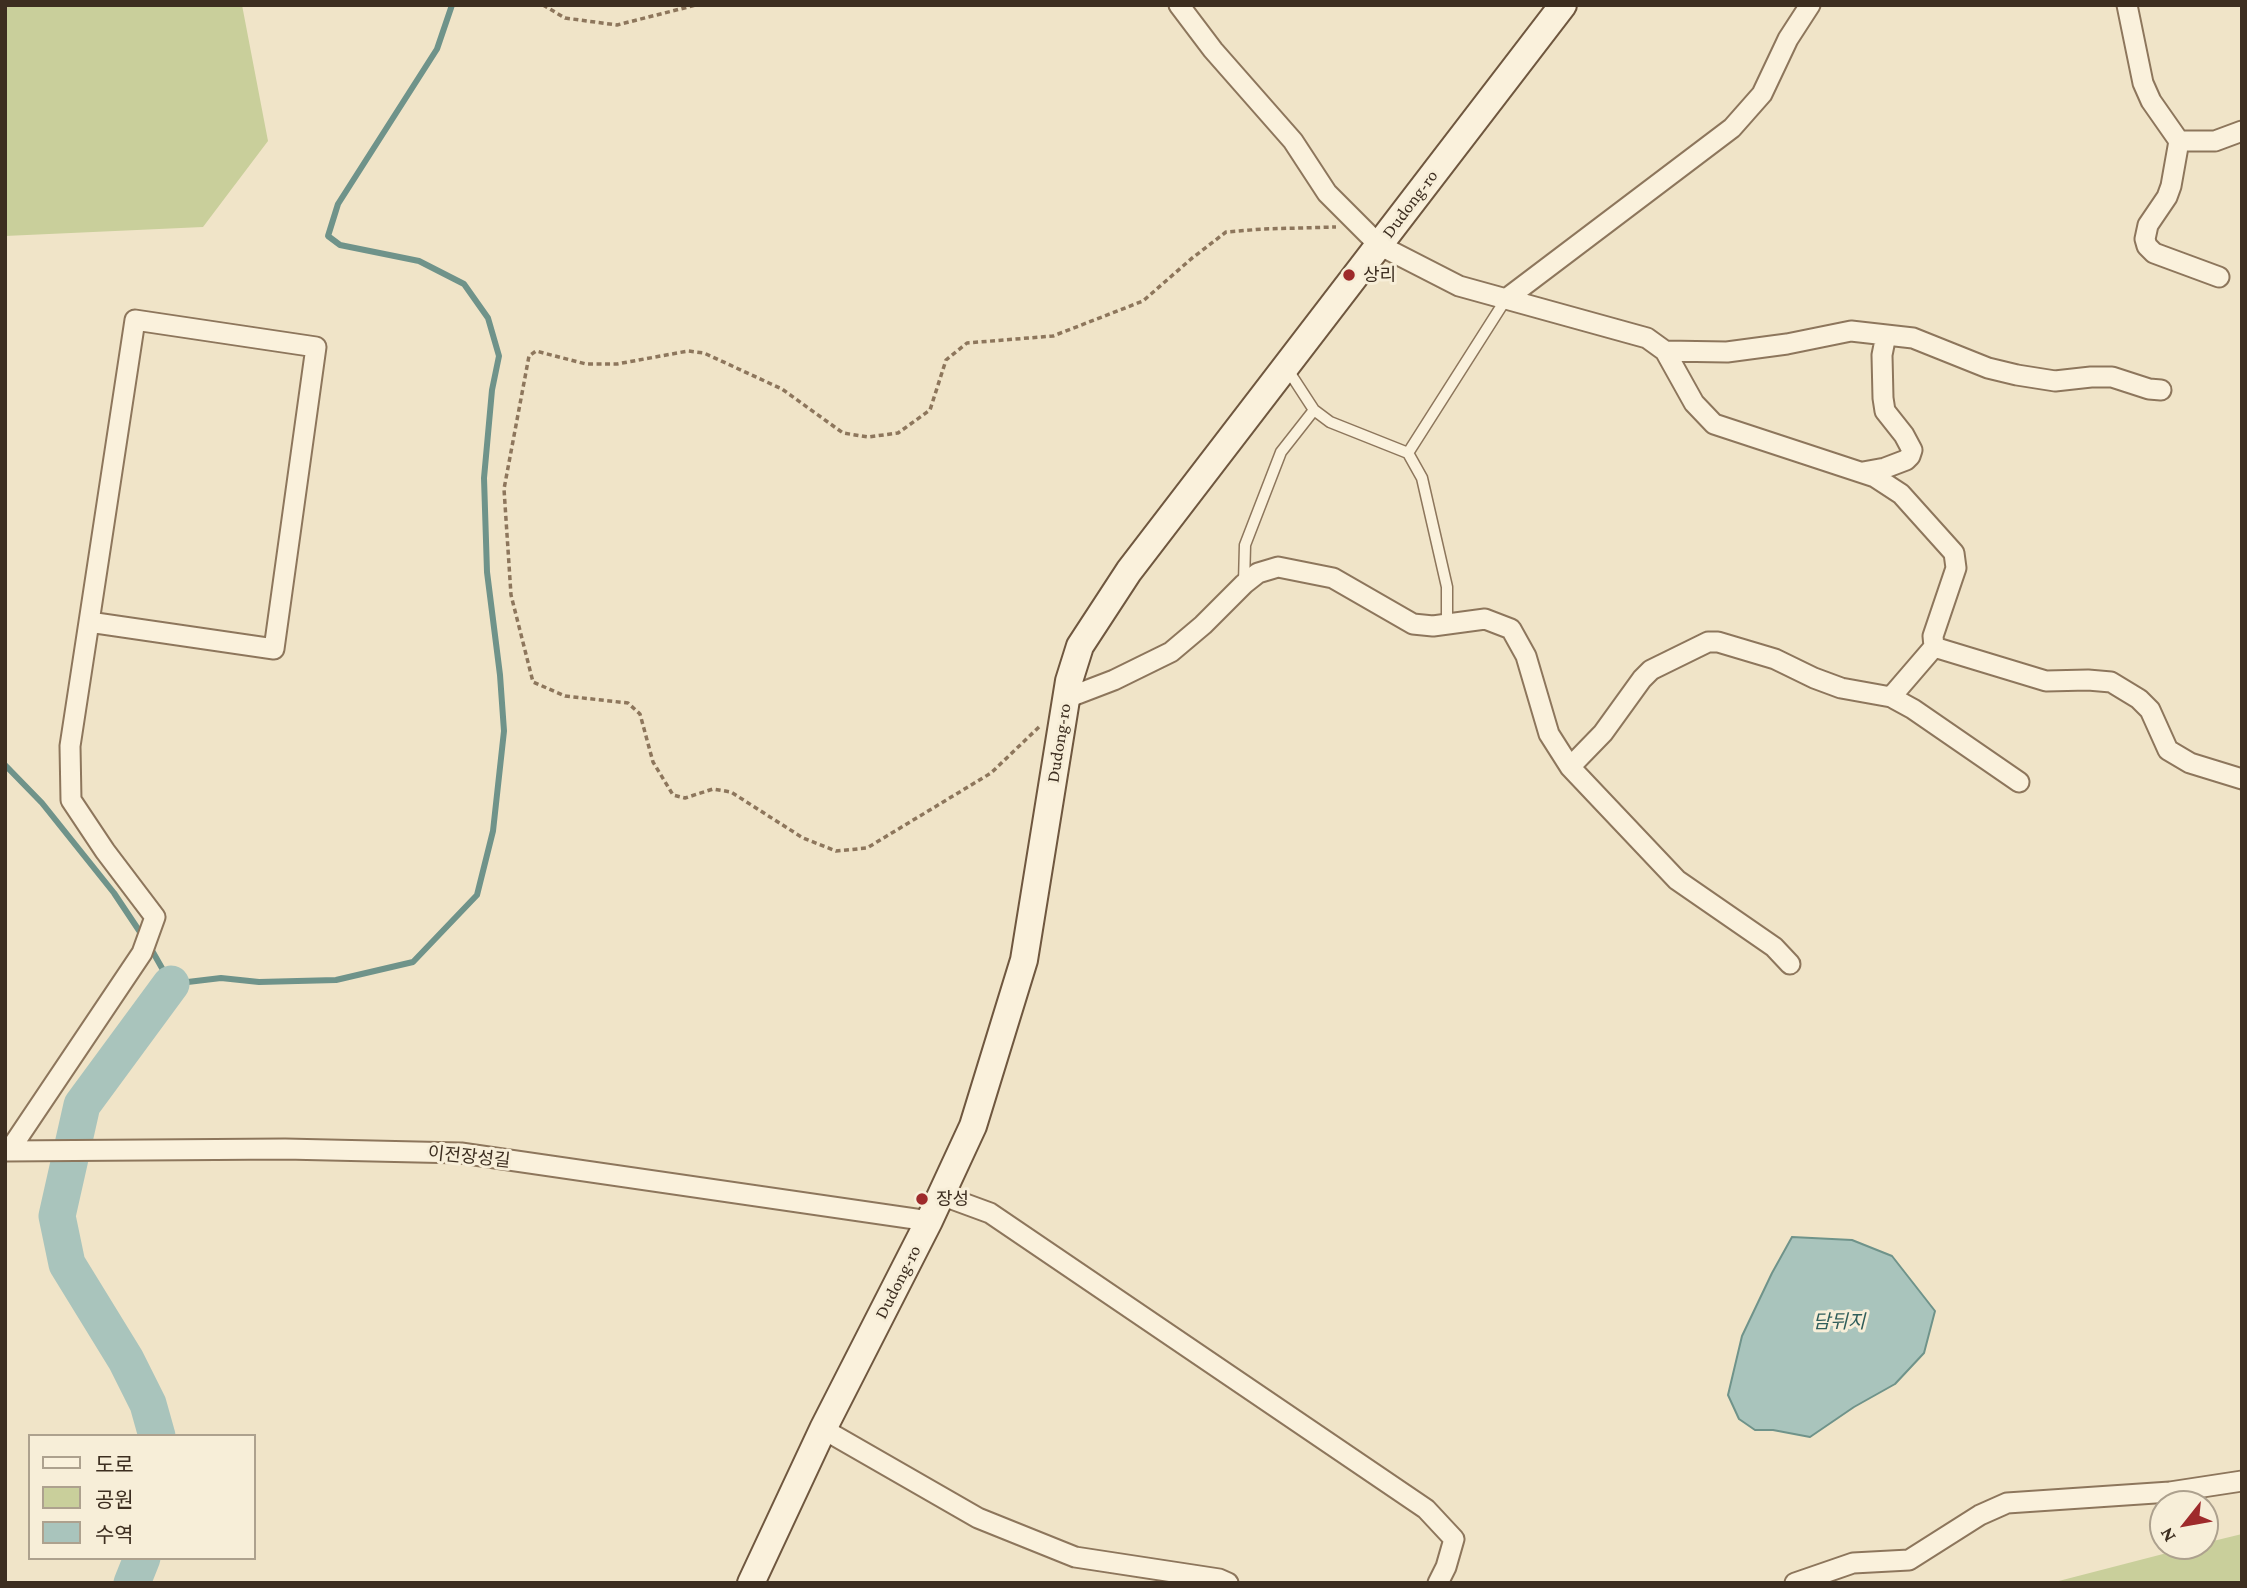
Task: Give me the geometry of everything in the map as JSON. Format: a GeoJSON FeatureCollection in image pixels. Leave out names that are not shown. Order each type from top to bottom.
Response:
{"type":"FeatureCollection","features":[{"type":"Feature","properties":{"kind":"main road","name":"Dudong-ro"},"geometry":{"type":"LineString","coordinates":[[751,1583],[823,1429],[929,1221],[973,1126],[1024,960],[1067,698],[1080,646],[1129,571],[1563,5]]}},
{"type":"Feature","properties":{"kind":"street"},"geometry":{"type":"LineString","coordinates":[[1179,5],[1213,50],[1293,141],[1327,193],[1379,245],[1459,285],[1647,338],[1665,351],[1694,403],[1714,424],[1862,472],[1901,494],[1954,553],[1956,568],[1933,636],[1934,648],[1891,697]]}},
{"type":"Feature","properties":{"kind":"street"},"geometry":{"type":"LineString","coordinates":[[1506,299],[1732,128],[1762,94],[1788,39],[1810,5]]}},
{"type":"Feature","properties":{"kind":"street"},"geometry":{"type":"LineString","coordinates":[[2127,5],[2143,83],[2151,102],[2179,141],[2171,186],[2167,197],[2148,225],[2145,239],[2147,246],[2154,253],[2219,277]]}},
{"type":"Feature","properties":{"kind":"street"},"geometry":{"type":"LineString","coordinates":[[2179,141],[2215,141],[2242,131]]}},
{"type":"Feature","properties":{"kind":"street"},"geometry":{"type":"LineString","coordinates":[[14,1151],[142,953],[155,917],[105,851],[71,800],[70,746],[135,320],[316,347],[275,649],[89,622]]}},
{"type":"Feature","properties":{"kind":"street"},"geometry":{"type":"LineString","coordinates":[[1665,351],[1727,352],[1787,344],[1851,331],[1913,338],[1988,368],[2017,375],[2055,381],[2112,377],[2149,389],[2161,390]]}},
{"type":"Feature","properties":{"kind":"street"},"geometry":{"type":"LineString","coordinates":[[1862,472],[1885,468],[1906,460],[1912,450],[1885,411],[1882,398],[1881,355],[1886,335]]}},
{"type":"Feature","properties":{"kind":"street"},"geometry":{"type":"LineString","coordinates":[[1067,698],[1114,680],[1171,652],[1244,584],[1258,573],[1278,566],[1333,578],[1413,624],[1433,626],[1485,619],[1511,629],[1526,656],[1549,734],[1570,767],[1677,880],[1774,947],[1790,964]]}},
{"type":"Feature","properties":{"kind":"street"},"geometry":{"type":"LineString","coordinates":[[1570,767],[1603,733],[1651,670],[1708,642],[1718,642],[1775,659],[1841,688],[1891,697],[1913,709],[2019,782]]}},
{"type":"Feature","properties":{"kind":"street"},"geometry":{"type":"LineString","coordinates":[[1934,648],[2046,681],[2111,682],[2139,699],[2150,710],[2168,750],[2190,763],[2242,779]]}},
{"type":"Feature","properties":{"kind":"street","name":"이전장성길"},"geometry":{"type":"LineString","coordinates":[[14,1151],[285,1149],[461,1153],[929,1221]]}},
{"type":"Feature","properties":{"kind":"street"},"geometry":{"type":"LineString","coordinates":[[941,1195],[990,1213],[1426,1509],[1454,1539],[1438,1583]]}},
{"type":"Feature","properties":{"kind":"street"},"geometry":{"type":"LineString","coordinates":[[823,1429],[978,1518],[1075,1557],[1219,1579],[1228,1583]]}},
{"type":"Feature","properties":{"kind":"street"},"geometry":{"type":"LineString","coordinates":[[1795,1583],[1853,1563],[1909,1560],[1980,1515],[2007,1503],[2170,1492],[2242,1481]]}},
{"type":"Feature","properties":{"kind":"lane"},"geometry":{"type":"LineString","coordinates":[[1408,453],[1506,299]]}},
{"type":"Feature","properties":{"kind":"lane"},"geometry":{"type":"LineString","coordinates":[[1286,367],[1314,410],[1330,422],[1408,453],[1422,478],[1447,587],[1447,624]]}},
{"type":"Feature","properties":{"kind":"lane"},"geometry":{"type":"LineString","coordinates":[[1244,584],[1245,545],[1281,452],[1314,410]]}},
{"type":"Feature","properties":{"kind":"path"},"geometry":{"type":"LineString","coordinates":[[543,5],[565,18],[617,25],[696,5]]}},
{"type":"Feature","properties":{"kind":"path"},"geometry":{"type":"LineString","coordinates":[[1067,698],[991,773],[867,848],[836,850],[803,838],[731,792],[713,789],[685,798],[673,794],[653,762],[640,715],[628,703],[565,696],[533,682],[511,595],[504,489],[528,356],[536,351],[586,364],[617,364],[688,351],[704,353],[782,389],[843,433],[868,437],[898,433],[930,410],[946,360],[967,343],[1053,336],[1143,301],[1226,232],[1341,227],[1353,219]]}},
{"type":"Feature","properties":{"kind":"green space"},"geometry":{"type":"Polygon","coordinates":[[[5,5],[242,5],[268,141],[203,227],[5,236],[5,5]]]}},
{"type":"Feature","properties":{"kind":"green space"},"geometry":{"type":"Polygon","coordinates":[[[2242,1534],[2242,1583],[2051,1583],[2149,1558],[2149,1560],[2219,1560],[2219,1540],[2242,1534]]]}},
{"type":"Feature","properties":{"kind":"water","name":"담뒤지"},"geometry":{"type":"Polygon","coordinates":[[[1792,1237],[1852,1240],[1892,1256],[1935,1311],[1924,1353],[1895,1384],[1854,1407],[1810,1437],[1773,1430],[1755,1430],[1739,1419],[1728,1395],[1742,1336],[1792,1237]]]}},
{"type":"Feature","properties":{"kind":"waterway"},"geometry":{"type":"LineString","coordinates":[[150,947],[171,984],[221,978],[259,982],[336,980],[413,962],[477,895],[493,831],[504,731],[487,572],[484,478],[492,390],[499,356],[488,318],[464,284],[419,261],[340,245],[328,236],[338,204],[437,49],[452,5]]}},
{"type":"Feature","properties":{"kind":"waterway"},"geometry":{"type":"LineString","coordinates":[[5,765],[42,803],[114,893],[144,938]]}},
{"type":"Feature","properties":{"kind":"waterway"},"geometry":{"type":"LineString","coordinates":[[156,1434],[148,1404],[126,1360],[67,1264],[57,1216],[82,1105],[171,984]]}},
{"type":"Feature","properties":{"kind":"waterway"},"geometry":{"type":"LineString","coordinates":[[132,1583],[141,1560]]}},
{"type":"Feature","properties":{"kind":"place","name":"상리"},"geometry":{"type":"Point","coordinates":[1349,275]}},
{"type":"Feature","properties":{"kind":"place","name":"장성"},"geometry":{"type":"Point","coordinates":[922,1199]}}]}
